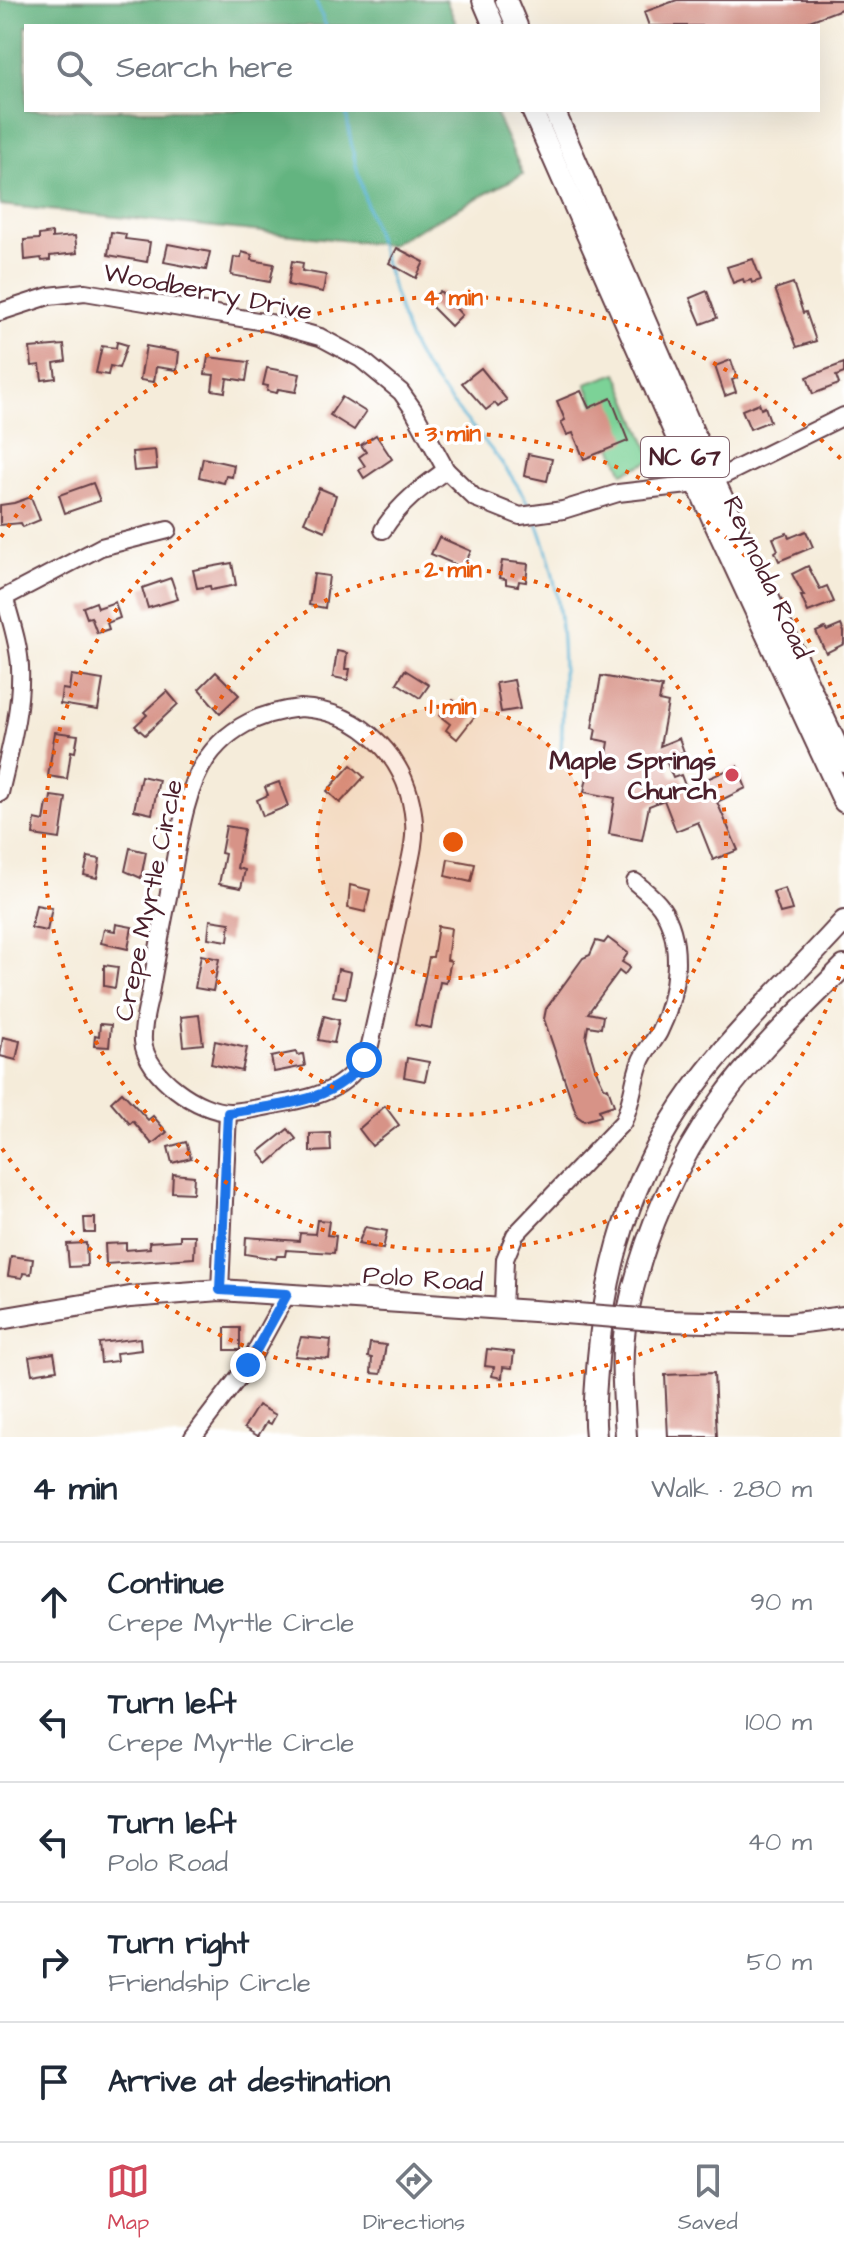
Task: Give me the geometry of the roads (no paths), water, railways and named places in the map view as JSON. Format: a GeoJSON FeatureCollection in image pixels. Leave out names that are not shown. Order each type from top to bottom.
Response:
{"type":"FeatureCollection","features":[{"type":"Feature","properties":{"kind":"main road"},"geometry":{"type":"LineString","coordinates":[[483,0],[493,24]]}},
{"type":"Feature","properties":{"kind":"main road"},"geometry":{"type":"LineString","coordinates":[[506,0],[516,24]]}},
{"type":"Feature","properties":{"kind":"main road","name":"Reynolda Road"},"geometry":{"type":"LineString","coordinates":[[533,112],[705,482],[844,761]]}},
{"type":"Feature","properties":{"kind":"main road","name":"Reynolda Road"},"geometry":{"type":"LineString","coordinates":[[555,112],[705,482],[844,802]]}},
{"type":"Feature","properties":{"kind":"main road"},"geometry":{"type":"LineString","coordinates":[[596,1437],[593,1411],[602,1313],[620,1232],[655,1148],[703,1074],[844,921]]}},
{"type":"Feature","properties":{"kind":"main road"},"geometry":{"type":"LineString","coordinates":[[626,1437],[623,1393],[627,1317],[648,1241],[678,1168],[721,1099],[773,1038],[844,966]]}},
{"type":"Feature","properties":{"kind":"main road","name":"Polo Road"},"geometry":{"type":"LineString","coordinates":[[0,1319],[130,1297],[220,1290],[667,1321],[788,1324],[844,1317]]}},
{"type":"Feature","properties":{"kind":"street","name":"Woodberry Drive"},"geometry":{"type":"LineString","coordinates":[[0,312],[49,296],[85,292],[270,323],[320,337],[361,359],[401,392],[446,470],[475,498],[520,516],[563,510],[618,493],[705,482],[844,416]]}},
{"type":"Feature","properties":{"kind":"street"},"geometry":{"type":"LineString","coordinates":[[383,530],[396,509],[446,470]]}},
{"type":"Feature","properties":{"kind":"street"},"geometry":{"type":"LineString","coordinates":[[0,793],[20,670],[18,649],[2,600],[101,547],[168,530]]}},
{"type":"Feature","properties":{"kind":"street","name":"Crepe Myrtle Circle"},"geometry":{"type":"LineString","coordinates":[[316,709],[330,712],[364,728],[383,745],[405,780],[414,821],[407,872],[370,1045],[358,1068],[325,1093],[228,1113],[191,1098],[165,1081],[149,1060],[143,1040],[158,948],[190,796],[207,758],[232,731],[245,723],[279,710],[316,709]]}},
{"type":"Feature","properties":{"kind":"street"},"geometry":{"type":"LineString","coordinates":[[503,1310],[505,1259],[515,1235],[623,1122],[629,1110],[641,1059],[659,1032],[667,1010],[675,966],[675,945],[669,923],[651,895],[635,882]]}},
{"type":"Feature","properties":{"kind":"street"},"geometry":{"type":"LineString","coordinates":[[220,1290],[228,1113]]}},
{"type":"Feature","properties":{"kind":"street"},"geometry":{"type":"LineString","coordinates":[[193,1437],[248,1365],[287,1294]]}},
{"type":"Feature","properties":{"kind":"waterway"},"geometry":{"type":"LineString","coordinates":[[315,0],[325,24]]}},
{"type":"Feature","properties":{"kind":"waterway"},"geometry":{"type":"LineString","coordinates":[[346,112],[362,188],[411,342],[437,384],[507,470],[530,508]]}},
{"type":"Feature","properties":{"kind":"waterway"},"geometry":{"type":"LineString","coordinates":[[535,518],[553,576],[562,634],[561,753]]}},
{"type":"Feature","properties":{"kind":"place","name":"Maple Springs Church"},"geometry":{"type":"Point","coordinates":[732,775]}}]}
